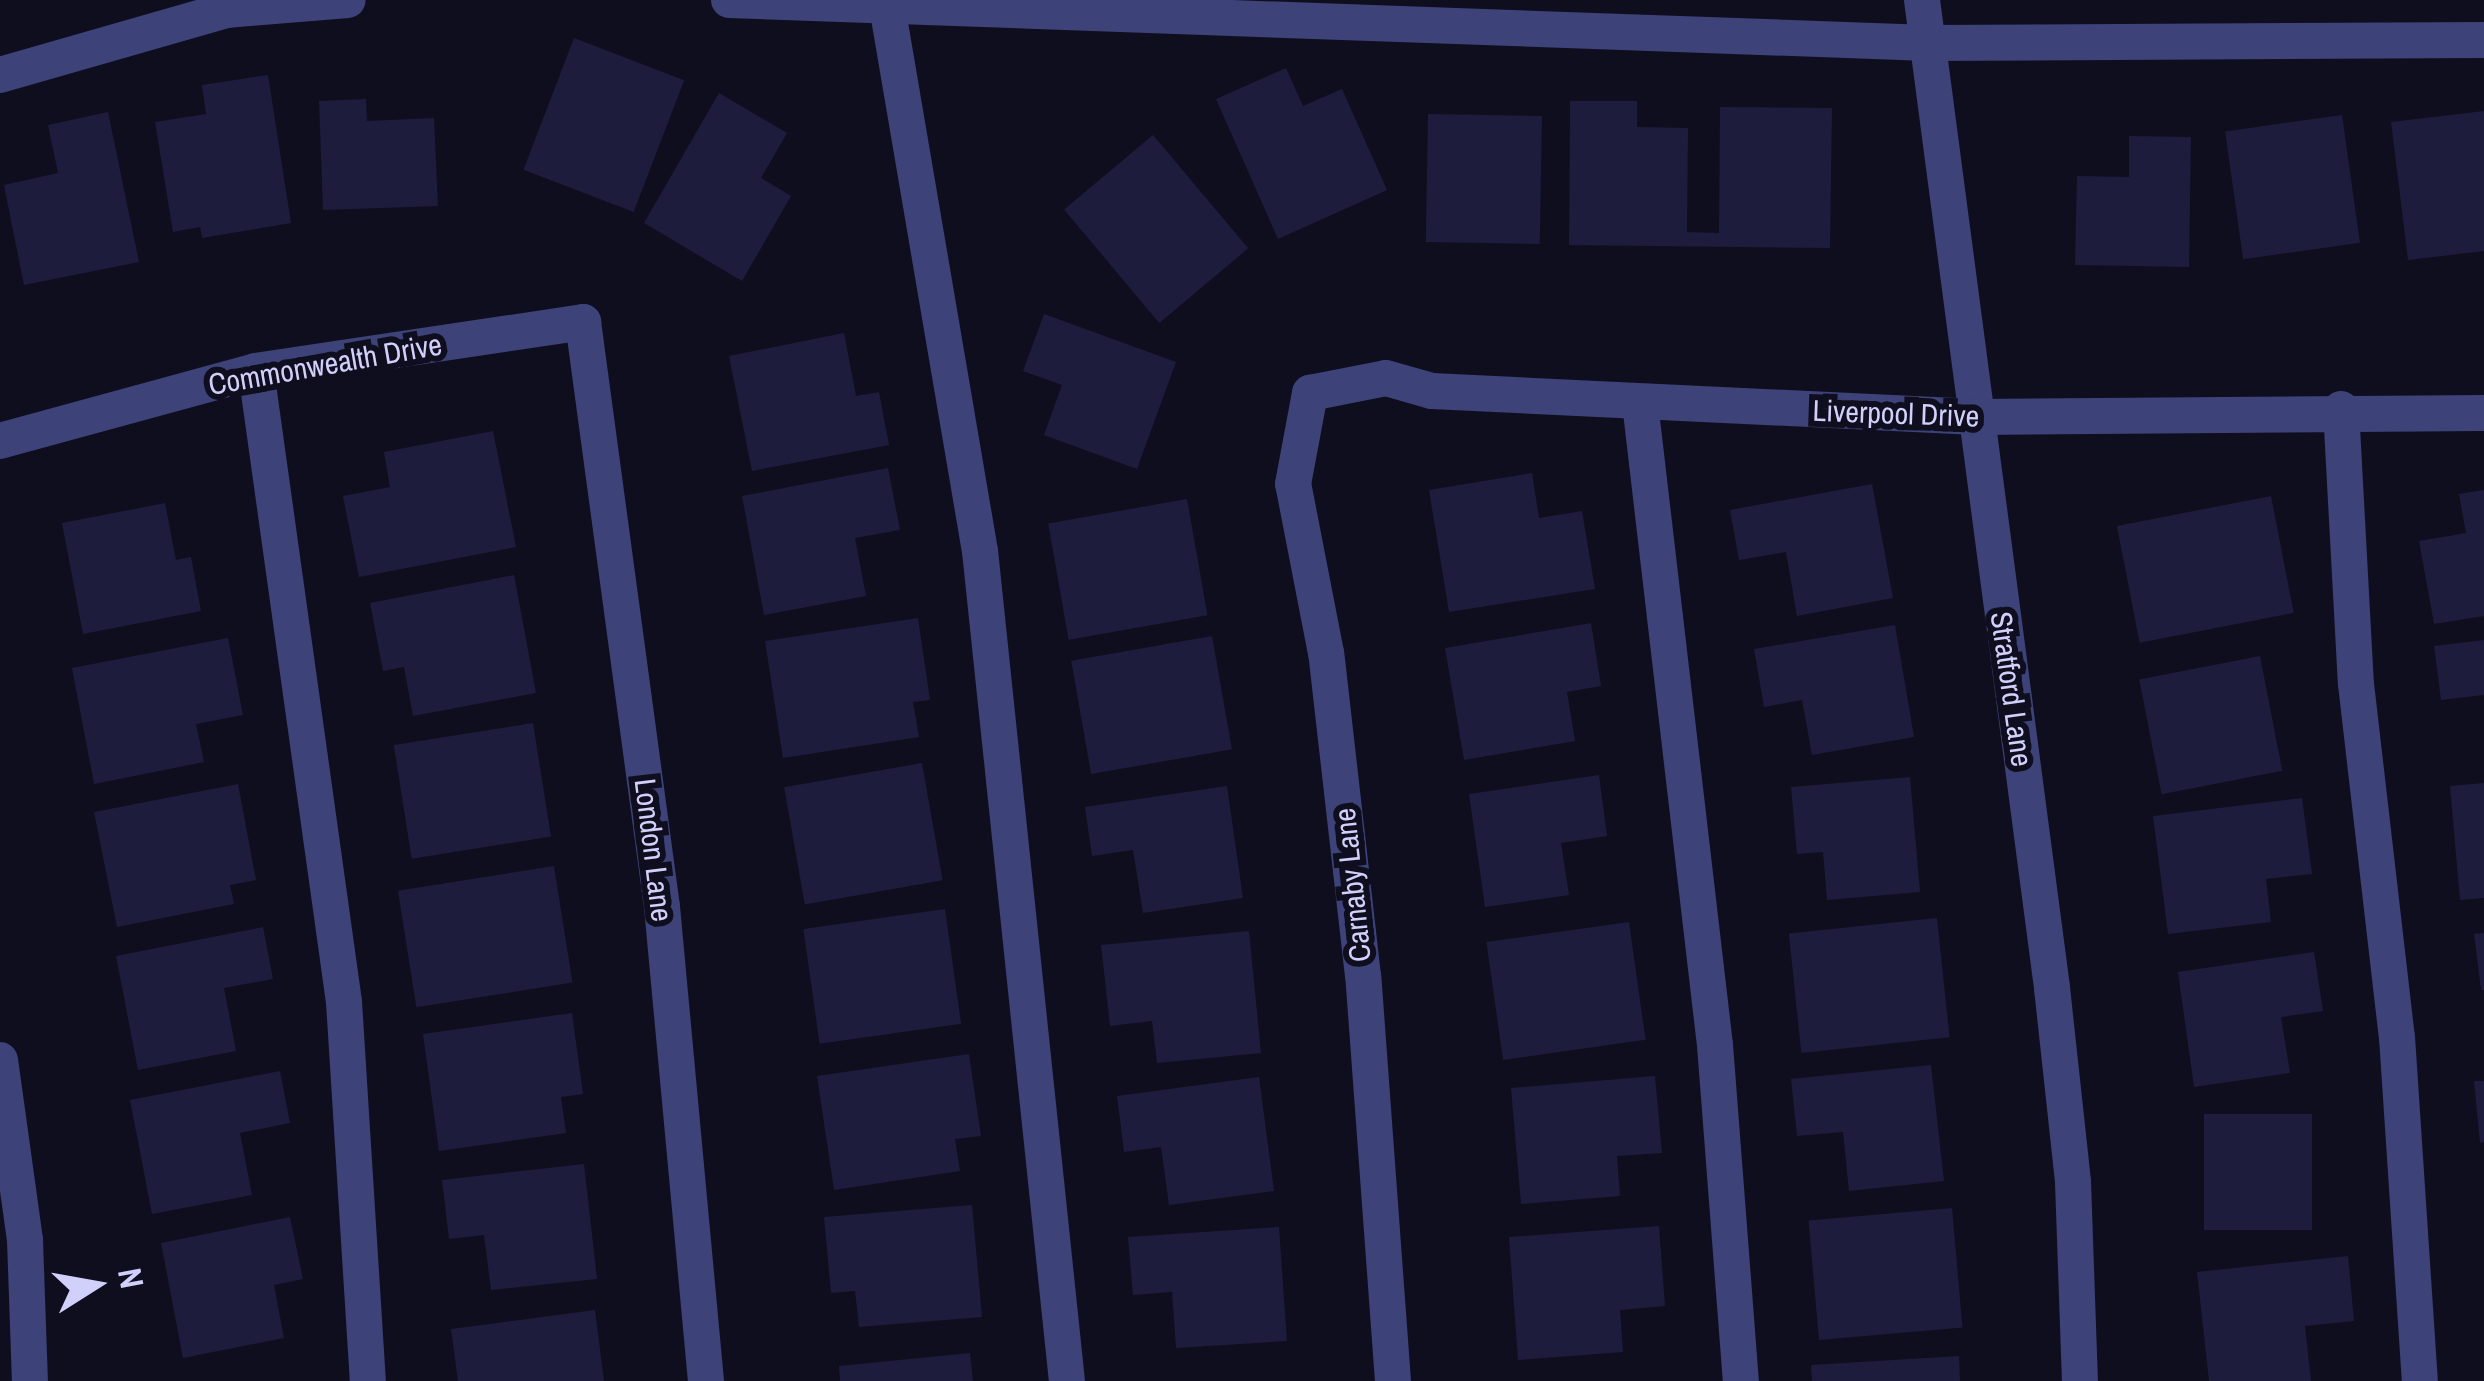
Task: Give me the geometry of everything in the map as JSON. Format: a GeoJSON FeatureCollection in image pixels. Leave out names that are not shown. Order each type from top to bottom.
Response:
{"type":"FeatureCollection","features":[{"type":"Feature","properties":{"kind":"street"},"geometry":{"type":"LineString","coordinates":[[0,75],[226,10],[348,0]]}},
{"type":"Feature","properties":{"kind":"street"},"geometry":{"type":"LineString","coordinates":[[729,0],[1928,43],[2484,40]]}},
{"type":"Feature","properties":{"kind":"street","name":"Stratford Lane"},"geometry":{"type":"LineString","coordinates":[[1922,0],[2052,988],[2073,1182],[2080,1381]]}},
{"type":"Feature","properties":{"kind":"street"},"geometry":{"type":"LineString","coordinates":[[886,6],[980,551],[1067,1381]]}},
{"type":"Feature","properties":{"kind":"street","name":"Commonwealth Drive"},"geometry":{"type":"LineString","coordinates":[[0,441],[256,371],[584,322]]}},
{"type":"Feature","properties":{"kind":"street","name":"London Lane"},"geometry":{"type":"LineString","coordinates":[[584,322],[662,907],[706,1381]]}},
{"type":"Feature","properties":{"kind":"street"},"geometry":{"type":"LineString","coordinates":[[256,371],[344,1002],[368,1381]]}},
{"type":"Feature","properties":{"kind":"street","name":"Liverpool Drive"},"geometry":{"type":"LineString","coordinates":[[1310,393],[1386,378],[1432,391],[1976,417],[2342,409],[2484,413]]}},
{"type":"Feature","properties":{"kind":"street","name":"Carnaby Lane"},"geometry":{"type":"LineString","coordinates":[[1310,393],[1293,484],[1326,653],[1363,976],[1393,1381]]}},
{"type":"Feature","properties":{"kind":"street"},"geometry":{"type":"LineString","coordinates":[[1640,403],[1714,1045],[1742,1381]]}},
{"type":"Feature","properties":{"kind":"street"},"geometry":{"type":"LineString","coordinates":[[2342,409],[2356,684],[2397,1037],[2420,1381]]}},
{"type":"Feature","properties":{"kind":"street"},"geometry":{"type":"LineString","coordinates":[[0,1060],[25,1240],[30,1381]]}},
{"type":"Feature","properties":{"kind":"building"},"geometry":{"type":"Polygon","coordinates":[[[574,38],[684,80],[634,212],[523,170],[574,38]]]}},
{"type":"Feature","properties":{"kind":"building"},"geometry":{"type":"Polygon","coordinates":[[[1286,68],[1303,106],[1342,89],[1387,190],[1278,239],[1216,99],[1286,68]]]}},
{"type":"Feature","properties":{"kind":"building"},"geometry":{"type":"Polygon","coordinates":[[[268,75],[291,223],[202,238],[200,227],[173,232],[155,122],[206,114],[202,85],[268,75]]]}},
{"type":"Feature","properties":{"kind":"building"},"geometry":{"type":"Polygon","coordinates":[[[719,93],[787,133],[761,178],[791,196],[742,281],[644,223],[719,93]]]}},
{"type":"Feature","properties":{"kind":"building"},"geometry":{"type":"Polygon","coordinates":[[[366,99],[367,121],[434,118],[438,206],[323,210],[319,101],[366,99]]]}},
{"type":"Feature","properties":{"kind":"building"},"geometry":{"type":"Polygon","coordinates":[[[1570,101],[1637,101],[1637,127],[1688,128],[1687,232],[1719,233],[1720,107],[1832,108],[1830,248],[1569,245],[1570,101]]]}},
{"type":"Feature","properties":{"kind":"building"},"geometry":{"type":"Polygon","coordinates":[[[2484,111],[2484,251],[2408,260],[2391,122],[2484,111]]]}},
{"type":"Feature","properties":{"kind":"building"},"geometry":{"type":"Polygon","coordinates":[[[108,112],[139,262],[24,285],[4,185],[58,173],[48,125],[108,112]]]}},
{"type":"Feature","properties":{"kind":"building"},"geometry":{"type":"Polygon","coordinates":[[[1428,114],[1542,116],[1540,244],[1426,242],[1428,114]]]}},
{"type":"Feature","properties":{"kind":"building"},"geometry":{"type":"Polygon","coordinates":[[[2342,115],[2360,243],[2243,259],[2225,131],[2342,115]]]}},
{"type":"Feature","properties":{"kind":"building"},"geometry":{"type":"Polygon","coordinates":[[[1153,135],[1248,248],[1159,323],[1064,210],[1153,135]]]}},
{"type":"Feature","properties":{"kind":"building"},"geometry":{"type":"Polygon","coordinates":[[[2129,136],[2191,137],[2189,267],[2075,265],[2077,176],[2129,177],[2129,136]]]}},
{"type":"Feature","properties":{"kind":"building"},"geometry":{"type":"Polygon","coordinates":[[[1044,314],[1176,362],[1137,469],[1044,435],[1062,385],[1023,371],[1044,314]]]}},
{"type":"Feature","properties":{"kind":"building"},"geometry":{"type":"Polygon","coordinates":[[[844,333],[856,396],[879,392],[889,445],[752,471],[729,356],[844,333]]]}},
{"type":"Feature","properties":{"kind":"building"},"geometry":{"type":"Polygon","coordinates":[[[493,431],[516,547],[359,577],[343,496],[390,487],[384,452],[493,431]]]}},
{"type":"Feature","properties":{"kind":"building"},"geometry":{"type":"Polygon","coordinates":[[[888,468],[900,530],[855,538],[866,596],[764,615],[742,496],[888,468]]]}},
{"type":"Feature","properties":{"kind":"building"},"geometry":{"type":"Polygon","coordinates":[[[1532,473],[1539,518],[1582,511],[1595,589],[1449,612],[1429,490],[1532,473]]]}},
{"type":"Feature","properties":{"kind":"building"},"geometry":{"type":"Polygon","coordinates":[[[1872,484],[1893,598],[1797,616],[1786,552],[1739,560],[1730,510],[1872,484]]]}},
{"type":"Feature","properties":{"kind":"building"},"geometry":{"type":"Polygon","coordinates":[[[2484,490],[2484,616],[2434,624],[2419,541],[2466,533],[2459,494],[2484,490]]]}},
{"type":"Feature","properties":{"kind":"building"},"geometry":{"type":"Polygon","coordinates":[[[2271,496],[2294,613],[2140,643],[2117,526],[2271,496]]]}},
{"type":"Feature","properties":{"kind":"building"},"geometry":{"type":"Polygon","coordinates":[[[1187,499],[1207,615],[1069,640],[1048,523],[1187,499]]]}},
{"type":"Feature","properties":{"kind":"building"},"geometry":{"type":"Polygon","coordinates":[[[165,503],[176,560],[191,557],[201,611],[83,634],[62,523],[165,503]]]}},
{"type":"Feature","properties":{"kind":"building"},"geometry":{"type":"Polygon","coordinates":[[[514,575],[536,693],[413,716],[404,667],[383,671],[370,603],[514,575]]]}},
{"type":"Feature","properties":{"kind":"building"},"geometry":{"type":"Polygon","coordinates":[[[918,618],[930,700],[913,702],[919,737],[783,758],[765,641],[918,618]]]}},
{"type":"Feature","properties":{"kind":"building"},"geometry":{"type":"Polygon","coordinates":[[[1591,623],[1601,686],[1567,692],[1575,741],[1464,760],[1445,648],[1591,623]]]}},
{"type":"Feature","properties":{"kind":"building"},"geometry":{"type":"Polygon","coordinates":[[[1895,625],[1914,737],[1812,755],[1802,700],[1764,707],[1754,649],[1895,625]]]}},
{"type":"Feature","properties":{"kind":"building"},"geometry":{"type":"Polygon","coordinates":[[[1212,636],[1232,749],[1091,774],[1071,661],[1212,636]]]}},
{"type":"Feature","properties":{"kind":"building"},"geometry":{"type":"Polygon","coordinates":[[[228,638],[243,715],[196,724],[204,762],[94,784],[72,668],[228,638]]]}},
{"type":"Feature","properties":{"kind":"building"},"geometry":{"type":"Polygon","coordinates":[[[2484,640],[2484,695],[2441,700],[2434,646],[2484,640]]]}},
{"type":"Feature","properties":{"kind":"building"},"geometry":{"type":"Polygon","coordinates":[[[2260,656],[2282,771],[2162,794],[2139,679],[2260,656]]]}},
{"type":"Feature","properties":{"kind":"building"},"geometry":{"type":"Polygon","coordinates":[[[533,723],[551,837],[412,859],[394,745],[533,723]]]}},
{"type":"Feature","properties":{"kind":"building"},"geometry":{"type":"Polygon","coordinates":[[[922,763],[943,880],[805,905],[784,787],[922,763]]]}},
{"type":"Feature","properties":{"kind":"building"},"geometry":{"type":"Polygon","coordinates":[[[1599,775],[1607,836],[1561,843],[1569,895],[1485,907],[1469,794],[1599,775]]]}},
{"type":"Feature","properties":{"kind":"building"},"geometry":{"type":"Polygon","coordinates":[[[1910,777],[1920,892],[1827,900],[1823,852],[1797,854],[1791,787],[1910,777]]]}},
{"type":"Feature","properties":{"kind":"building"},"geometry":{"type":"Polygon","coordinates":[[[2484,783],[2484,898],[2460,900],[2450,786],[2484,783]]]}},
{"type":"Feature","properties":{"kind":"building"},"geometry":{"type":"Polygon","coordinates":[[[238,784],[256,880],[230,885],[234,904],[117,927],[94,812],[238,784]]]}},
{"type":"Feature","properties":{"kind":"building"},"geometry":{"type":"Polygon","coordinates":[[[1227,786],[1243,898],[1143,913],[1133,850],[1092,856],[1085,807],[1227,786]]]}},
{"type":"Feature","properties":{"kind":"building"},"geometry":{"type":"Polygon","coordinates":[[[2302,798],[2312,874],[2266,879],[2271,922],[2168,934],[2153,816],[2302,798]]]}},
{"type":"Feature","properties":{"kind":"building"},"geometry":{"type":"Polygon","coordinates":[[[554,866],[572,983],[416,1007],[398,891],[554,866]]]}},
{"type":"Feature","properties":{"kind":"building"},"geometry":{"type":"Polygon","coordinates":[[[945,909],[961,1024],[820,1044],[803,929],[945,909]]]}},
{"type":"Feature","properties":{"kind":"building"},"geometry":{"type":"Polygon","coordinates":[[[1937,918],[1950,1037],[1801,1053],[1789,934],[1937,918]]]}},
{"type":"Feature","properties":{"kind":"building"},"geometry":{"type":"Polygon","coordinates":[[[1629,922],[1646,1040],[1503,1060],[1486,942],[1629,922]]]}},
{"type":"Feature","properties":{"kind":"building"},"geometry":{"type":"Polygon","coordinates":[[[263,927],[273,979],[224,988],[236,1051],[138,1070],[116,956],[263,927]]]}},
{"type":"Feature","properties":{"kind":"building"},"geometry":{"type":"Polygon","coordinates":[[[1249,931],[1261,1053],[1157,1063],[1152,1021],[1110,1026],[1101,945],[1249,931]]]}},
{"type":"Feature","properties":{"kind":"building"},"geometry":{"type":"Polygon","coordinates":[[[2484,933],[2484,990],[2481,990],[2474,934],[2484,933]]]}},
{"type":"Feature","properties":{"kind":"building"},"geometry":{"type":"Polygon","coordinates":[[[2314,952],[2323,1011],[2281,1017],[2290,1073],[2194,1087],[2178,972],[2314,952]]]}},
{"type":"Feature","properties":{"kind":"building"},"geometry":{"type":"Polygon","coordinates":[[[572,1013],[583,1094],[561,1097],[566,1133],[439,1151],[423,1034],[572,1013]]]}},
{"type":"Feature","properties":{"kind":"building"},"geometry":{"type":"Polygon","coordinates":[[[969,1054],[981,1136],[955,1139],[960,1171],[834,1190],[817,1076],[969,1054]]]}},
{"type":"Feature","properties":{"kind":"building"},"geometry":{"type":"Polygon","coordinates":[[[1931,1065],[1944,1181],[1849,1191],[1843,1132],[1797,1136],[1791,1079],[1931,1065]]]}},
{"type":"Feature","properties":{"kind":"building"},"geometry":{"type":"Polygon","coordinates":[[[280,1071],[290,1123],[240,1133],[252,1195],[152,1214],[130,1100],[280,1071]]]}},
{"type":"Feature","properties":{"kind":"building"},"geometry":{"type":"Polygon","coordinates":[[[1655,1076],[1662,1153],[1617,1156],[1620,1196],[1521,1204],[1511,1088],[1655,1076]]]}},
{"type":"Feature","properties":{"kind":"building"},"geometry":{"type":"Polygon","coordinates":[[[1259,1077],[1274,1191],[1169,1205],[1161,1147],[1124,1152],[1117,1096],[1259,1077]]]}},
{"type":"Feature","properties":{"kind":"building"},"geometry":{"type":"Polygon","coordinates":[[[2474,1081],[2484,1081],[2484,1142],[2480,1143],[2474,1081]]]}},
{"type":"Feature","properties":{"kind":"building"},"geometry":{"type":"Polygon","coordinates":[[[2204,1114],[2312,1114],[2312,1230],[2204,1230],[2204,1114]]]}},
{"type":"Feature","properties":{"kind":"building"},"geometry":{"type":"Polygon","coordinates":[[[584,1164],[597,1279],[491,1290],[484,1235],[449,1239],[442,1180],[584,1164]]]}},
{"type":"Feature","properties":{"kind":"building"},"geometry":{"type":"Polygon","coordinates":[[[972,1205],[982,1317],[859,1327],[855,1291],[831,1293],[824,1217],[972,1205]]]}},
{"type":"Feature","properties":{"kind":"building"},"geometry":{"type":"Polygon","coordinates":[[[1952,1208],[1962,1328],[1819,1340],[1809,1221],[1952,1208]]]}},
{"type":"Feature","properties":{"kind":"building"},"geometry":{"type":"Polygon","coordinates":[[[290,1217],[303,1279],[274,1285],[284,1338],[183,1358],[161,1243],[290,1217]]]}},
{"type":"Feature","properties":{"kind":"building"},"geometry":{"type":"Polygon","coordinates":[[[1659,1226],[1665,1306],[1620,1310],[1623,1352],[1518,1360],[1509,1237],[1659,1226]]]}},
{"type":"Feature","properties":{"kind":"building"},"geometry":{"type":"Polygon","coordinates":[[[1279,1227],[1287,1341],[1176,1348],[1172,1292],[1133,1295],[1128,1237],[1279,1227]]]}},
{"type":"Feature","properties":{"kind":"building"},"geometry":{"type":"Polygon","coordinates":[[[2348,1256],[2354,1321],[2305,1326],[2311,1381],[2209,1381],[2197,1272],[2348,1256]]]}},
{"type":"Feature","properties":{"kind":"building"},"geometry":{"type":"Polygon","coordinates":[[[595,1310],[604,1381],[458,1381],[451,1329],[595,1310]]]}},
{"type":"Feature","properties":{"kind":"building"},"geometry":{"type":"Polygon","coordinates":[[[970,1353],[973,1381],[840,1381],[839,1366],[970,1353]]]}},
{"type":"Feature","properties":{"kind":"building"},"geometry":{"type":"Polygon","coordinates":[[[1959,1356],[1960,1381],[1812,1381],[1811,1365],[1959,1356]]]}}]}
